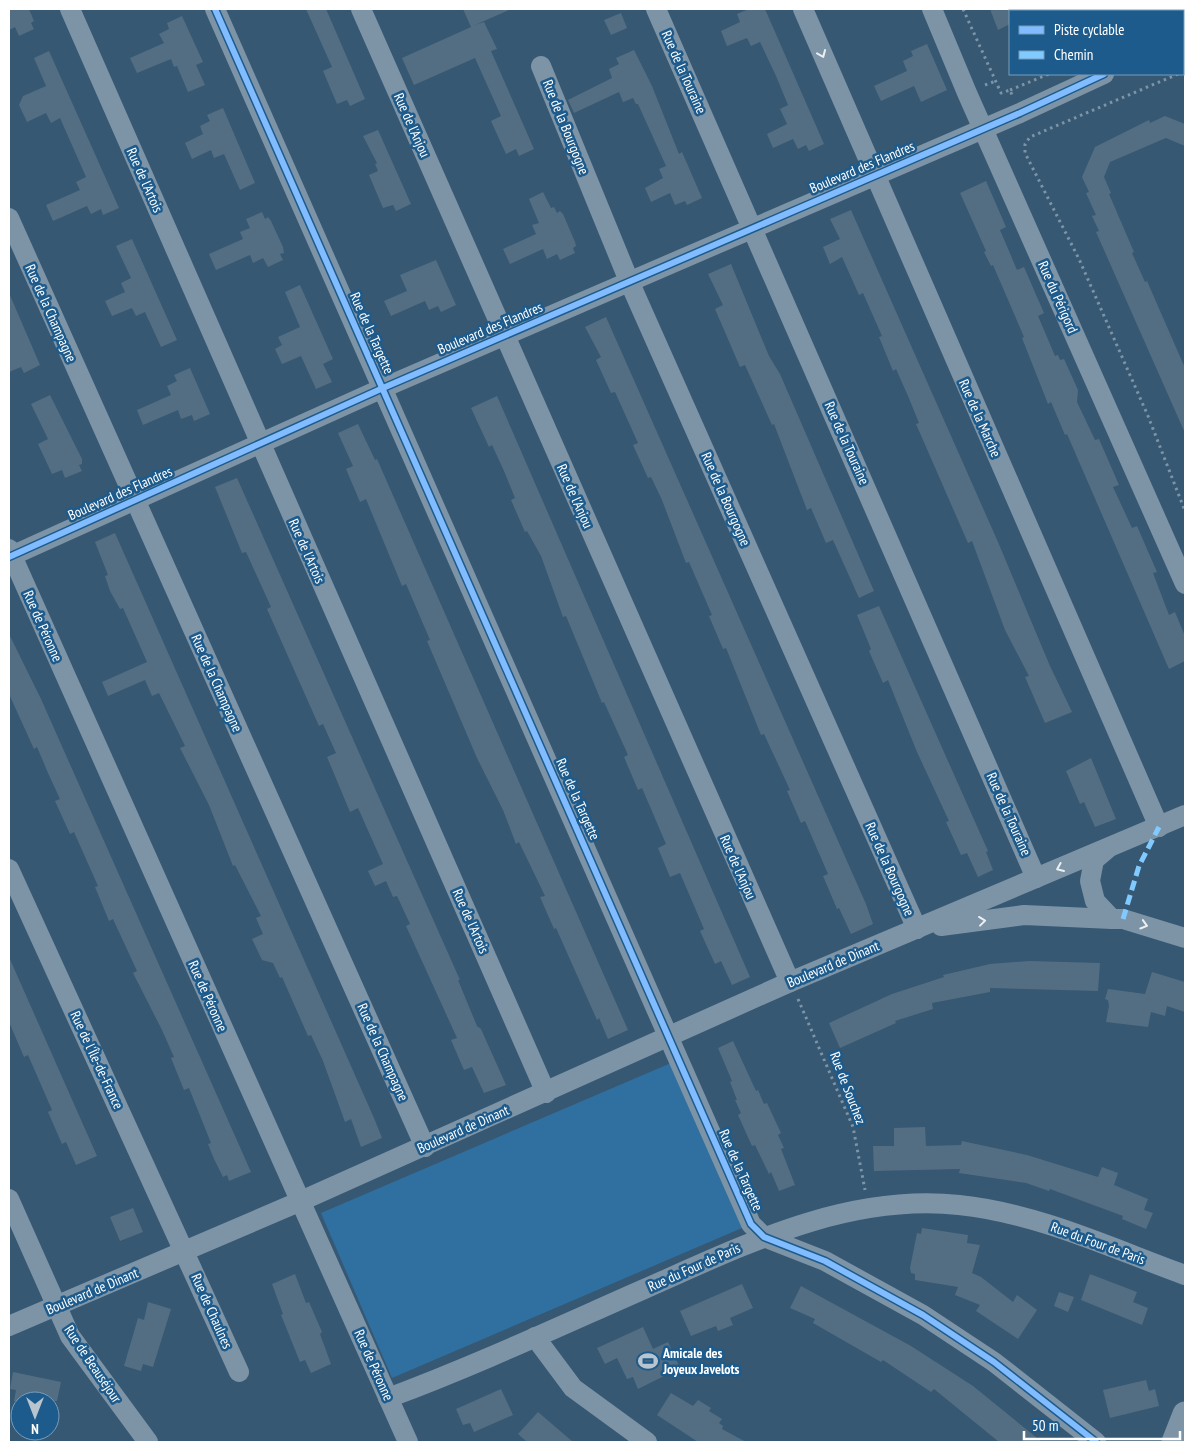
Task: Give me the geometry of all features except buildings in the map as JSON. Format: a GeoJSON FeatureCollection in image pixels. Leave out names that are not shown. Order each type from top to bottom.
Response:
{"type":"FeatureCollection","features":[{"type":"Feature","properties":{"kind":"street","name":"Rue de l'Artois"},"geometry":{"type":"LineString","coordinates":[[70,9],[546,1093]]}},
{"type":"Feature","properties":{"kind":"street","name":"Rue de la Targette"},"geometry":{"type":"LineString","coordinates":[[215,9],[751,1224],[764,1237],[826,1261],[922,1315],[994,1362],[1096,1442]]}},
{"type":"Feature","properties":{"kind":"street","name":"Rue de l'Anjou"},"geometry":{"type":"LineString","coordinates":[[362,9],[790,982]]}},
{"type":"Feature","properties":{"kind":"street","name":"Rue de la Touraine"},"geometry":{"type":"LineString","coordinates":[[656,9],[1036,878]]}},
{"type":"Feature","properties":{"kind":"street","name":"Rue de la Marche"},"geometry":{"type":"LineString","coordinates":[[803,9],[874,176],[1159,826]]}},
{"type":"Feature","properties":{"kind":"street","name":"Rue du Périgord"},"geometry":{"type":"LineString","coordinates":[[932,9],[1185,584]]}},
{"type":"Feature","properties":{"kind":"street","name":"Rue de la Bourgogne"},"geometry":{"type":"LineString","coordinates":[[540,66],[629,282],[917,929]]}},
{"type":"Feature","properties":{"kind":"street","name":"Boulevard des Flandres"},"geometry":{"type":"LineString","coordinates":[[10,554],[383,388],[1020,114],[1102,75]]}},
{"type":"Feature","properties":{"kind":"street","name":"Rue de la Champagne"},"geometry":{"type":"LineString","coordinates":[[9,218],[425,1146]]}},
{"type":"Feature","properties":{"kind":"street","name":"Rue de Péronne"},"geometry":{"type":"LineString","coordinates":[[10,554],[408,1442]]}},
{"type":"Feature","properties":{"kind":"street","name":"Boulevard de Dinant"},"geometry":{"type":"LineString","coordinates":[[9,1326],[301,1202],[670,1038],[790,982],[1185,815]]}},
{"type":"Feature","properties":{"kind":"street"},"geometry":{"type":"LineString","coordinates":[[1109,848],[1094,860],[1090,881],[1095,901],[1112,919]]}},
{"type":"Feature","properties":{"kind":"street","name":"Rue de l'Île-de-France"},"geometry":{"type":"LineString","coordinates":[[9,869],[185,1251]]}},
{"type":"Feature","properties":{"kind":"street","name":"Boulevard de Dinant"},"geometry":{"type":"LineString","coordinates":[[917,929],[1024,915],[1124,919],[1185,938]]}},
{"type":"Feature","properties":{"kind":"street","name":"Rue de Beauséjour"},"geometry":{"type":"LineString","coordinates":[[9,1199],[70,1336],[148,1442]]}},
{"type":"Feature","properties":{"kind":"street","name":"Rue du Four de Paris"},"geometry":{"type":"LineString","coordinates":[[388,1398],[536,1337],[764,1237],[826,1218],[869,1208],[948,1204],[1002,1211],[1036,1220],[1185,1275]]}},
{"type":"Feature","properties":{"kind":"street","name":"Rue de Chaulnes"},"geometry":{"type":"LineString","coordinates":[[185,1251],[239,1372]]}},
{"type":"Feature","properties":{"kind":"street"},"geometry":{"type":"LineString","coordinates":[[536,1337],[572,1388],[647,1442]]}},
{"type":"Feature","properties":{"kind":"street"},"geometry":{"type":"LineString","coordinates":[[1174,1442],[1185,1414]]}},
{"type":"Feature","properties":{"kind":"path"},"geometry":{"type":"LineString","coordinates":[[963,9],[1001,93],[1047,75]]}},
{"type":"Feature","properties":{"kind":"path"},"geometry":{"type":"LineString","coordinates":[[1176,75],[1030,138],[1025,144],[1025,153],[1079,259],[1148,416],[1185,511]]}},
{"type":"Feature","properties":{"kind":"path"},"geometry":{"type":"LineString","coordinates":[[1010,90],[1030,138]]}},
{"type":"Feature","properties":{"kind":"shaded area"},"geometry":{"type":"Polygon","coordinates":[[[671,1063],[742,1228],[392,1378],[321,1213],[671,1063]]]}},
{"type":"Feature","properties":{"kind":"marked path"},"geometry":{"type":"LineString","coordinates":[[1123,919],[1139,866],[1159,827]]}},
{"type":"Feature","properties":{"kind":"cycle path"},"geometry":{"type":"LineString","coordinates":[[215,9],[751,1224],[764,1237],[825,1261],[923,1315],[994,1362],[1096,1442]]}},
{"type":"Feature","properties":{"kind":"cycle path"},"geometry":{"type":"LineString","coordinates":[[9,557],[383,388],[1020,113],[1102,75]]}},
{"type":"Feature","properties":{"kind":"place","name":"Amicale des Joyeux Javelots"},"geometry":{"type":"Point","coordinates":[648,1361]}}]}
